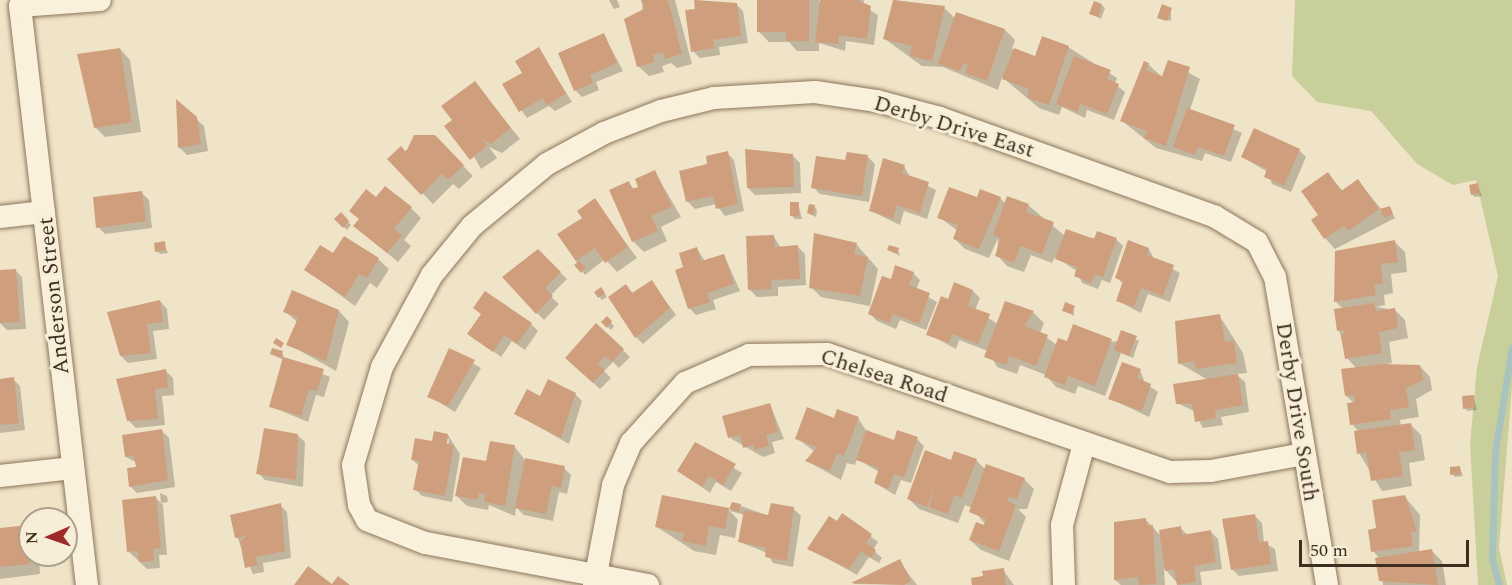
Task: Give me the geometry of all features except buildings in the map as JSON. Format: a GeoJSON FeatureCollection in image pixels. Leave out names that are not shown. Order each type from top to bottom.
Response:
{"type":"FeatureCollection","features":[{"type":"Feature","properties":{"kind":"street"},"geometry":{"type":"LineString","coordinates":[[17,3],[100,0]]}},
{"type":"Feature","properties":{"kind":"street","name":"Anderson Street"},"geometry":{"type":"LineString","coordinates":[[17,3],[44,212],[87,585]]}},
{"type":"Feature","properties":{"kind":"street","name":"Derby Drive East"},"geometry":{"type":"LineString","coordinates":[[595,580],[387,532],[368,520],[359,505],[353,465],[399,328],[432,275],[472,226],[547,165],[603,133],[703,101],[815,92],[877,101],[1215,216],[1257,242]]}},
{"type":"Feature","properties":{"kind":"street"},"geometry":{"type":"LineString","coordinates":[[0,216],[44,212]]}},
{"type":"Feature","properties":{"kind":"street","name":"Derby Drive South"},"geometry":{"type":"LineString","coordinates":[[1257,242],[1275,277],[1327,585]]}},
{"type":"Feature","properties":{"kind":"street","name":"Chelsea Road"},"geometry":{"type":"LineString","coordinates":[[595,580],[613,485],[631,443],[685,383],[749,355],[827,354],[1083,444],[1170,472],[1211,471],[1304,454]]}},
{"type":"Feature","properties":{"kind":"street"},"geometry":{"type":"LineString","coordinates":[[1064,585],[1062,525],[1083,444]]}},
{"type":"Feature","properties":{"kind":"street"},"geometry":{"type":"LineString","coordinates":[[0,476],[73,468]]}},
{"type":"Feature","properties":{"kind":"street"},"geometry":{"type":"LineString","coordinates":[[595,580],[648,585]]}},
{"type":"Feature","properties":{"kind":"green space"},"geometry":{"type":"Polygon","coordinates":[[[1295,0],[1512,0],[1512,388],[1499,548],[1507,585],[1478,585],[1470,445],[1477,367],[1498,276],[1476,180],[1453,185],[1417,164],[1371,111],[1317,102],[1292,76],[1295,0]]]}},
{"type":"Feature","properties":{"kind":"waterway"},"geometry":{"type":"LineString","coordinates":[[1499,585],[1492,559],[1495,451],[1512,347]]}}]}
